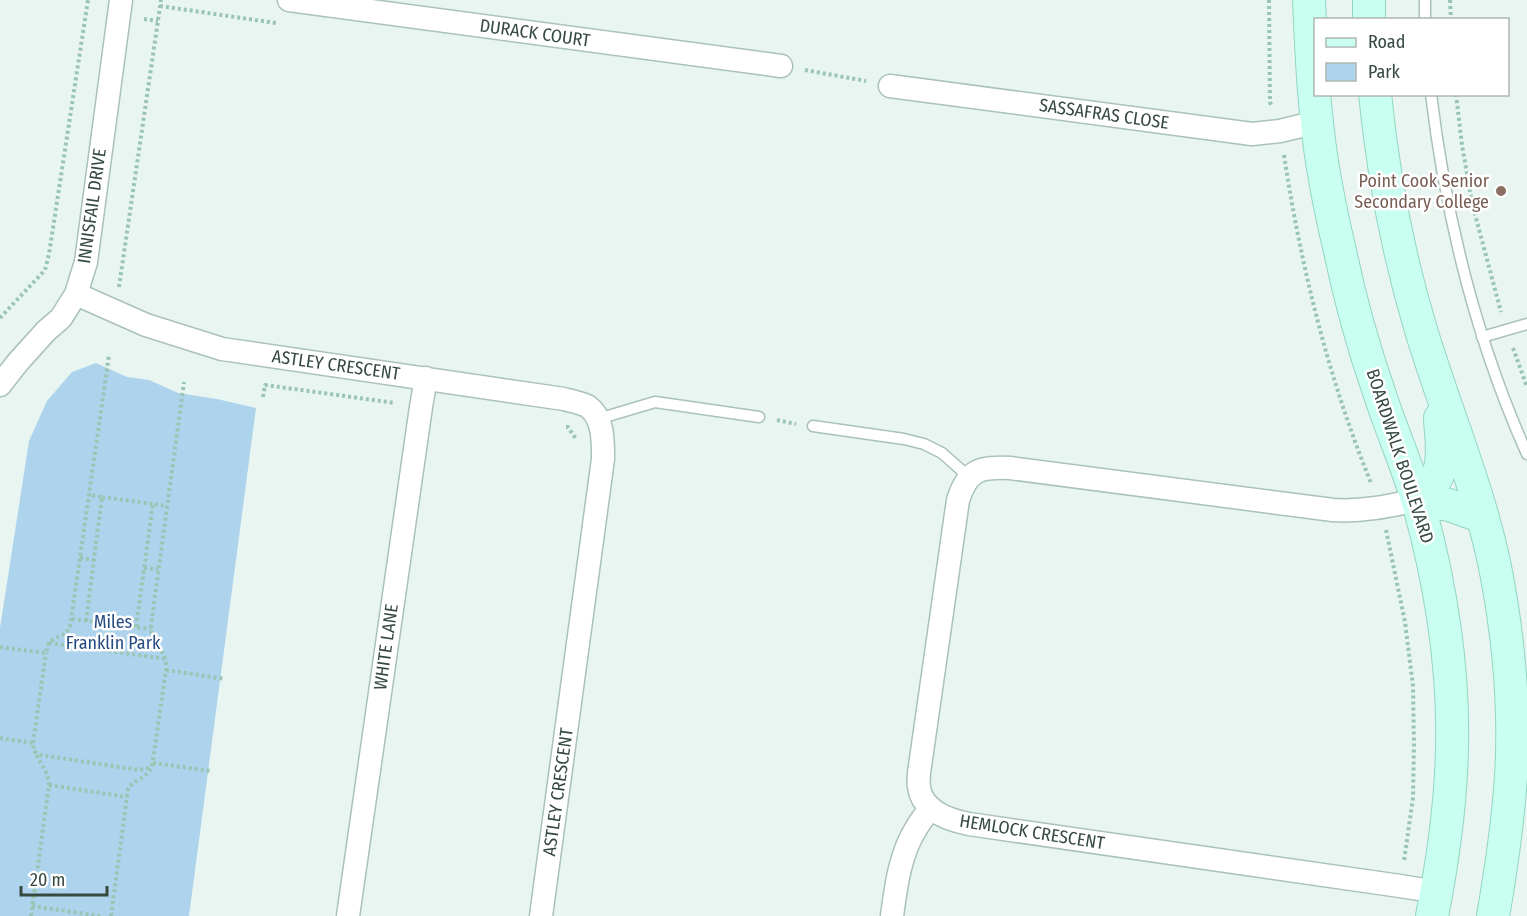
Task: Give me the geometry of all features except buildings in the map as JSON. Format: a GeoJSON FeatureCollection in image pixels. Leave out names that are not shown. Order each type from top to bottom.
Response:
{"type":"FeatureCollection","features":[{"type":"Feature","properties":{"kind":"main road","name":"BOARDWALK BOULEVARD"},"geometry":{"type":"LineString","coordinates":[[1309,0],[1314,88]]}},
{"type":"Feature","properties":{"kind":"main road"},"geometry":{"type":"LineString","coordinates":[[1369,0],[1369,18]]}},
{"type":"Feature","properties":{"kind":"main road","name":"BOARDWALK BOULEVARD"},"geometry":{"type":"LineString","coordinates":[[1315,96],[1329,199],[1352,302],[1378,391],[1417,500],[1440,603],[1448,658],[1452,747],[1448,813],[1434,904]]}},
{"type":"Feature","properties":{"kind":"main road"},"geometry":{"type":"LineString","coordinates":[[1375,96],[1393,216],[1421,329],[1461,444],[1483,517],[1497,577],[1517,712],[1507,822],[1493,916]]}},
{"type":"Feature","properties":{"kind":"main road"},"geometry":{"type":"LineString","coordinates":[[1417,500],[1431,488],[1442,465],[1440,387]]}},
{"type":"Feature","properties":{"kind":"main road"},"geometry":{"type":"LineString","coordinates":[[1417,500],[1449,505],[1483,517]]}},
{"type":"Feature","properties":{"kind":"street","name":"INNISFAIL DRIVE"},"geometry":{"type":"LineString","coordinates":[[0,385],[25,354],[61,318],[76,294],[86,262],[121,0]]}},
{"type":"Feature","properties":{"kind":"street","name":"DURACK COURT"},"geometry":{"type":"LineString","coordinates":[[289,0],[781,66]]}},
{"type":"Feature","properties":{"kind":"street","name":"SASSAFRAS CLOSE"},"geometry":{"type":"LineString","coordinates":[[890,86],[1252,134],[1280,131],[1317,122]]}},
{"type":"Feature","properties":{"kind":"street","name":"ASTLEY CRESCENT"},"geometry":{"type":"LineString","coordinates":[[76,294],[146,325],[222,349],[564,399],[588,407],[598,419],[603,437],[603,459],[541,916]]}},
{"type":"Feature","properties":{"kind":"street","name":"WHITE LANE"},"geometry":{"type":"LineString","coordinates":[[348,916],[426,378]]}},
{"type":"Feature","properties":{"kind":"street"},"geometry":{"type":"LineString","coordinates":[[892,916],[898,879],[907,846],[916,828],[931,808],[922,799],[919,773],[958,500],[962,487],[969,477],[985,469],[1010,468],[1333,510],[1353,511],[1417,500]]}},
{"type":"Feature","properties":{"kind":"street","name":"HEMLOCK CRESCENT"},"geometry":{"type":"LineString","coordinates":[[931,808],[948,818],[969,824],[1400,886],[1434,904]]}},
{"type":"Feature","properties":{"kind":"lane"},"geometry":{"type":"LineString","coordinates":[[1425,0],[1425,18]]}},
{"type":"Feature","properties":{"kind":"lane"},"geometry":{"type":"LineString","coordinates":[[1431,96],[1443,183],[1456,241],[1482,338],[1527,454]]}},
{"type":"Feature","properties":{"kind":"lane"},"geometry":{"type":"LineString","coordinates":[[1482,338],[1527,324]]}},
{"type":"Feature","properties":{"kind":"lane"},"geometry":{"type":"LineString","coordinates":[[598,419],[655,402],[759,417]]}},
{"type":"Feature","properties":{"kind":"lane"},"geometry":{"type":"LineString","coordinates":[[813,426],[924,444],[942,453],[969,477]]}},
{"type":"Feature","properties":{"kind":"path"},"geometry":{"type":"LineString","coordinates":[[0,318],[45,270],[50,254],[88,0]]}},
{"type":"Feature","properties":{"kind":"path"},"geometry":{"type":"LineString","coordinates":[[111,309],[118,288],[161,0]]}},
{"type":"Feature","properties":{"kind":"path"},"geometry":{"type":"LineString","coordinates":[[1269,0],[1270,102],[1280,131],[1306,276],[1316,318],[1348,421],[1381,507],[1405,622],[1413,686],[1413,798],[1400,886]]}},
{"type":"Feature","properties":{"kind":"path"},"geometry":{"type":"LineString","coordinates":[[1450,0],[1451,18]]}},
{"type":"Feature","properties":{"kind":"path"},"geometry":{"type":"LineString","coordinates":[[781,66],[890,86]]}},
{"type":"Feature","properties":{"kind":"path"},"geometry":{"type":"LineString","coordinates":[[1456,96],[1472,203],[1506,330],[1527,387]]}},
{"type":"Feature","properties":{"kind":"path"},"geometry":{"type":"LineString","coordinates":[[31,916],[49,785],[47,774],[34,751],[33,743],[49,643],[64,634],[70,627],[72,619],[109,356]]}},
{"type":"Feature","properties":{"kind":"path"},"geometry":{"type":"LineString","coordinates":[[111,916],[127,797],[130,785],[147,776],[152,765],[166,670],[167,658],[152,640],[151,629],[184,382]]}},
{"type":"Feature","properties":{"kind":"path"},"geometry":{"type":"LineString","coordinates":[[263,397],[265,385],[421,407]]}},
{"type":"Feature","properties":{"kind":"path"},"geometry":{"type":"LineString","coordinates":[[759,417],[813,426]]}},
{"type":"Feature","properties":{"kind":"path"},"geometry":{"type":"LineString","coordinates":[[556,425],[568,427],[579,445]]}},
{"type":"Feature","properties":{"kind":"path"},"geometry":{"type":"LineString","coordinates":[[89,495],[167,506]]}},
{"type":"Feature","properties":{"kind":"path"},"geometry":{"type":"LineString","coordinates":[[86,621],[102,496]]}},
{"type":"Feature","properties":{"kind":"path"},"geometry":{"type":"LineString","coordinates":[[136,627],[153,504]]}},
{"type":"Feature","properties":{"kind":"path"},"geometry":{"type":"LineString","coordinates":[[80,558],[93,561]]}},
{"type":"Feature","properties":{"kind":"path"},"geometry":{"type":"LineString","coordinates":[[144,568],[158,569]]}},
{"type":"Feature","properties":{"kind":"path"},"geometry":{"type":"LineString","coordinates":[[72,619],[151,629]]}},
{"type":"Feature","properties":{"kind":"path"},"geometry":{"type":"LineString","coordinates":[[49,643],[167,658]]}},
{"type":"Feature","properties":{"kind":"path"},"geometry":{"type":"LineString","coordinates":[[0,647],[46,653]]}},
{"type":"Feature","properties":{"kind":"path"},"geometry":{"type":"LineString","coordinates":[[166,670],[225,679]]}},
{"type":"Feature","properties":{"kind":"path"},"geometry":{"type":"LineString","coordinates":[[0,738],[33,743]]}},
{"type":"Feature","properties":{"kind":"path"},"geometry":{"type":"LineString","coordinates":[[34,751],[40,755],[139,770],[149,769],[152,765]]}},
{"type":"Feature","properties":{"kind":"path"},"geometry":{"type":"LineString","coordinates":[[152,765],[211,771]]}},
{"type":"Feature","properties":{"kind":"path"},"geometry":{"type":"LineString","coordinates":[[49,785],[127,797]]}},
{"type":"Feature","properties":{"kind":"path"},"geometry":{"type":"LineString","coordinates":[[32,906],[100,916]]}},
{"type":"Feature","properties":{"kind":"green space","name":"Miles Franklin Park"},"geometry":{"type":"Polygon","coordinates":[[[96,363],[127,377],[149,380],[178,393],[256,408],[189,916],[0,916],[0,628],[29,441],[47,401],[72,372],[96,363]]]}},
{"type":"Feature","properties":{"kind":"place","name":"Point Cook Senior Secondary College"},"geometry":{"type":"Point","coordinates":[1501,191]}}]}
